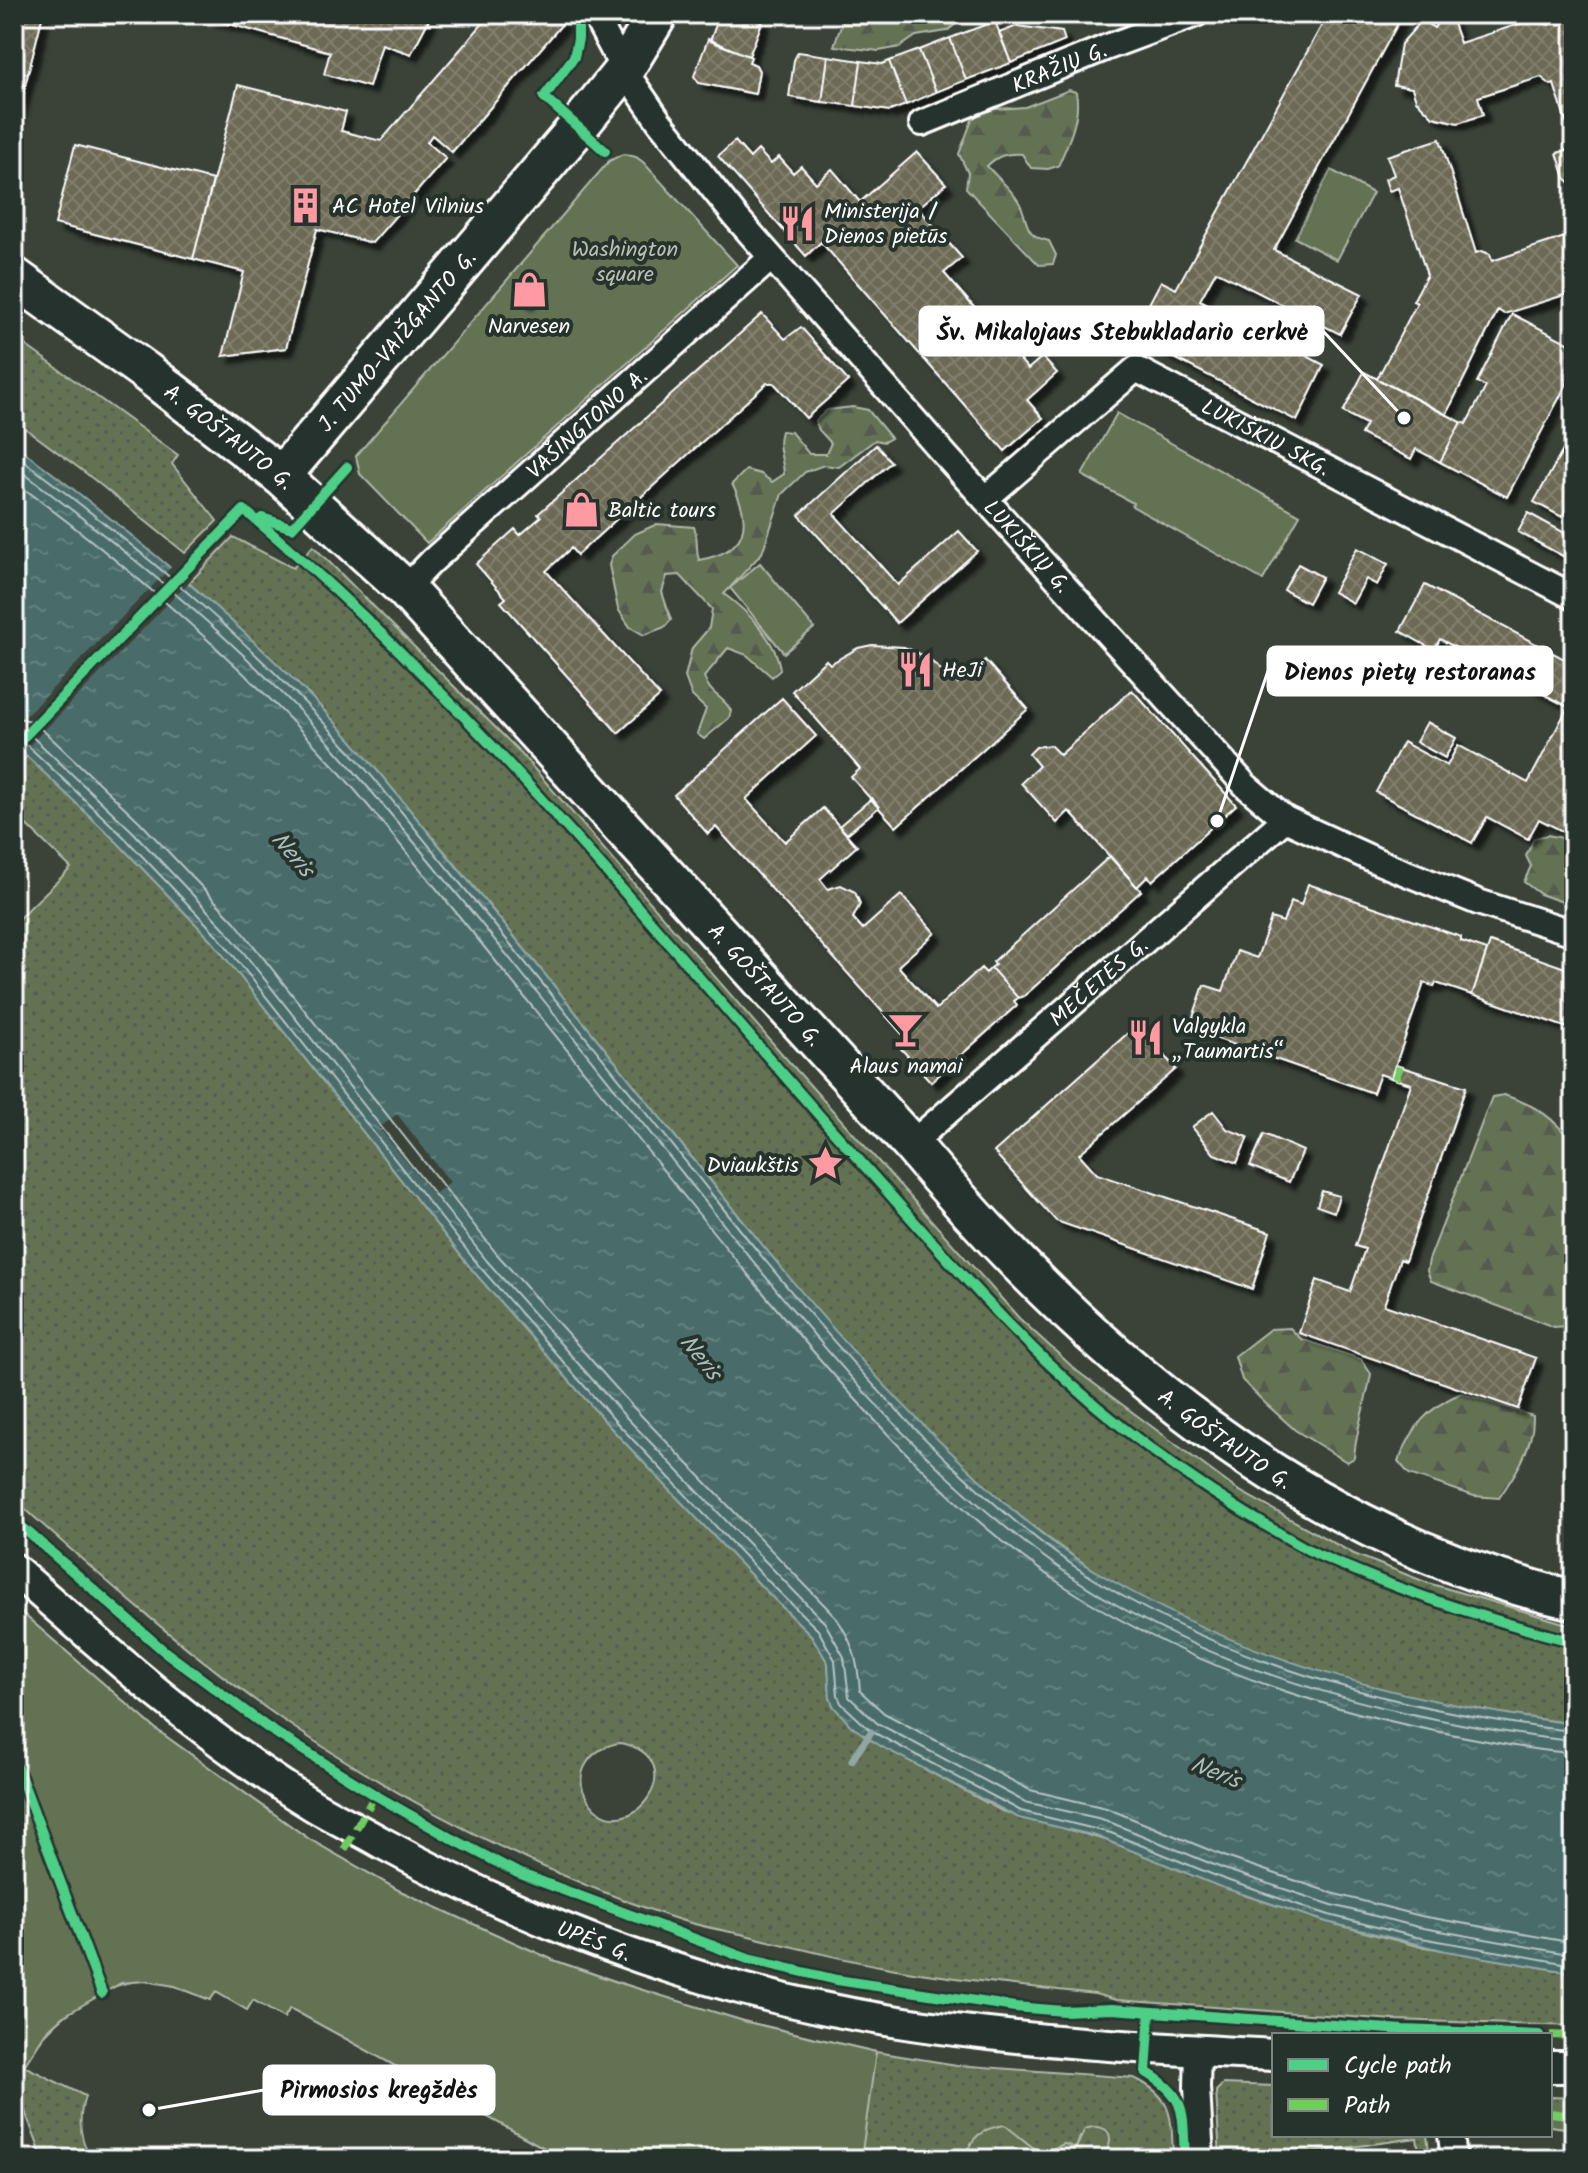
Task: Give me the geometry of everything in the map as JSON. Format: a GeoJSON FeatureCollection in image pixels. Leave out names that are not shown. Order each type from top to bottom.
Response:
{"type":"FeatureCollection","features":[{"type":"Feature","properties":{"kind":"main road","name":"J. TUMO-VAIŽGANTO G."},"geometry":{"type":"LineString","coordinates":[[281,476],[624,70],[658,14]]}},
{"type":"Feature","properties":{"kind":"main road","name":"A. GOŠTAUTO G."},"geometry":{"type":"LineString","coordinates":[[14,277],[145,371],[281,476],[405,589],[911,1144],[967,1211],[1054,1300],[1148,1383],[1193,1418],[1294,1486],[1358,1522],[1446,1561],[1574,1600]]}},
{"type":"Feature","properties":{"kind":"street","name":"LUKIŠKIŲ G."},"geometry":{"type":"LineString","coordinates":[[594,14],[624,70],[659,121],[771,258],[1246,786],[1285,819],[1379,862],[1478,902],[1574,933]]}},
{"type":"Feature","properties":{"kind":"street","name":"KRAŽIŲ G."},"geometry":{"type":"LineString","coordinates":[[922,123],[1196,14]]}},
{"type":"Feature","properties":{"kind":"street","name":"VAŠINGTONO A."},"geometry":{"type":"LineString","coordinates":[[405,589],[432,561],[771,258]]}},
{"type":"Feature","properties":{"kind":"street","name":"LUKIŠKIŲ SKG."},"geometry":{"type":"LineString","coordinates":[[985,499],[1136,369],[1574,597]]}},
{"type":"Feature","properties":{"kind":"street","name":"MEČETĖS G."},"geometry":{"type":"LineString","coordinates":[[911,1144],[1285,819]]}},
{"type":"Feature","properties":{"kind":"street","name":"UPĖS G."},"geometry":{"type":"LineString","coordinates":[[14,1569],[197,1725],[315,1806],[431,1870],[561,1928],[649,1961],[732,1986],[883,2020],[1039,2039],[1272,2055]]}},
{"type":"Feature","properties":{"kind":"street"},"geometry":{"type":"LineString","coordinates":[[1198,2051],[1201,2159]]}},
{"type":"Feature","properties":{"kind":"street"},"geometry":{"type":"LineString","coordinates":[[1552,2067],[1574,2067]]}},
{"type":"Feature","properties":{"kind":"street"},"geometry":{"type":"LineString","coordinates":[[1451,2137],[1454,2159]]}},
{"type":"Feature","properties":{"kind":"green space"},"geometry":{"type":"Polygon","coordinates":[[[845,14],[968,14],[947,31],[916,36],[900,47],[879,51],[834,46],[845,14]]]}},
{"type":"Feature","properties":{"kind":"green space"},"geometry":{"type":"Polygon","coordinates":[[[1069,90],[1076,92],[1077,111],[1073,130],[1058,166],[1031,168],[1022,154],[1007,154],[987,166],[1017,199],[1030,230],[1049,241],[1056,255],[1053,264],[1039,265],[966,188],[968,173],[959,154],[972,120],[982,110],[1025,107],[1069,90]]]}},
{"type":"Feature","properties":{"kind":"green space","name":"Washington square"},"geometry":{"type":"Polygon","coordinates":[[[623,154],[643,162],[737,265],[427,543],[360,474],[356,456],[609,161],[623,154]]]}},
{"type":"Feature","properties":{"kind":"green space"},"geometry":{"type":"Polygon","coordinates":[[[1331,170],[1373,193],[1337,260],[1295,238],[1331,170]]]}},
{"type":"Feature","properties":{"kind":"green space"},"geometry":{"type":"Polygon","coordinates":[[[14,337],[178,455],[172,464],[217,521],[185,553],[14,420],[14,337]]]}},
{"type":"Feature","properties":{"kind":"green space"},"geometry":{"type":"Polygon","coordinates":[[[853,407],[868,410],[891,438],[884,442],[875,440],[839,467],[824,465],[805,472],[782,494],[762,553],[724,594],[767,637],[780,670],[772,677],[747,655],[728,648],[704,677],[731,711],[729,718],[704,739],[697,734],[706,709],[692,696],[685,677],[692,648],[709,628],[712,609],[680,575],[667,576],[662,592],[671,620],[665,627],[644,635],[630,627],[618,609],[609,565],[612,556],[635,534],[657,524],[694,527],[699,560],[727,551],[736,543],[744,524],[743,512],[732,484],[746,470],[761,474],[772,482],[784,474],[779,447],[781,431],[791,432],[809,454],[826,454],[831,443],[815,421],[827,410],[853,407]]]}},
{"type":"Feature","properties":{"kind":"green space"},"geometry":{"type":"Polygon","coordinates":[[[1117,413],[1300,515],[1263,580],[1082,475],[1117,413]]]}},
{"type":"Feature","properties":{"kind":"green space"},"geometry":{"type":"Polygon","coordinates":[[[233,537],[293,568],[313,546],[517,749],[783,1055],[1019,1318],[1077,1371],[1236,1489],[1354,1554],[1428,1583],[1574,1626],[1574,1724],[1406,1695],[1350,1681],[1242,1645],[1139,1597],[1072,1556],[1010,1508],[894,1399],[841,1339],[380,773],[311,697],[189,583],[233,537]]]}},
{"type":"Feature","properties":{"kind":"green space"},"geometry":{"type":"Polygon","coordinates":[[[760,563],[814,628],[784,653],[730,588],[760,563]]]}},
{"type":"Feature","properties":{"kind":"green space"},"geometry":{"type":"Polygon","coordinates":[[[27,756],[118,843],[212,941],[474,1272],[610,1427],[811,1635],[828,1663],[830,1698],[834,1707],[867,1738],[1002,1811],[1109,1841],[1247,1896],[1327,1922],[1414,1945],[1574,1973],[1574,2026],[1395,2020],[1116,2000],[1095,1994],[930,1975],[826,1955],[692,1923],[571,1879],[423,1807],[283,1720],[179,1641],[14,1499],[14,923],[71,868],[14,813],[14,769],[27,756]],[[620,1743],[601,1749],[587,1762],[583,1771],[583,1790],[588,1800],[604,1814],[620,1817],[636,1811],[648,1798],[655,1782],[654,1766],[643,1752],[620,1743]]]}},
{"type":"Feature","properties":{"kind":"green space"},"geometry":{"type":"Polygon","coordinates":[[[1547,835],[1574,840],[1574,906],[1540,894],[1524,882],[1531,866],[1526,856],[1534,838],[1547,835]]]}},
{"type":"Feature","properties":{"kind":"green space"},"geometry":{"type":"Polygon","coordinates":[[[1504,1095],[1544,1114],[1574,1145],[1574,1322],[1567,1326],[1554,1327],[1431,1281],[1427,1271],[1492,1097],[1504,1095]]]}},
{"type":"Feature","properties":{"kind":"green space"},"geometry":{"type":"Polygon","coordinates":[[[1290,1328],[1301,1339],[1361,1359],[1371,1374],[1354,1458],[1347,1462],[1295,1430],[1242,1380],[1235,1356],[1270,1329],[1290,1328]]]}},
{"type":"Feature","properties":{"kind":"green space"},"geometry":{"type":"Polygon","coordinates":[[[1461,1393],[1533,1416],[1527,1449],[1499,1498],[1474,1496],[1409,1474],[1398,1461],[1429,1412],[1461,1393]]]}},
{"type":"Feature","properties":{"kind":"green space"},"geometry":{"type":"Polygon","coordinates":[[[14,1606],[157,1730],[309,1839],[400,1891],[553,1960],[747,2022],[876,2052],[957,2065],[1134,2078],[1164,2101],[1171,2121],[1173,2159],[1102,2159],[1080,2137],[1076,2148],[1064,2144],[1041,2154],[1029,2145],[968,2148],[965,2159],[564,2159],[290,2008],[284,2018],[253,2000],[247,2010],[216,1992],[210,2000],[171,1985],[145,1981],[111,1988],[92,1997],[58,2022],[32,2051],[24,2066],[85,2096],[81,2129],[84,2144],[93,2159],[43,2159],[14,2082],[14,1723],[404,1956],[14,1606]]]}},
{"type":"Feature","properties":{"kind":"green space"},"geometry":{"type":"Polygon","coordinates":[[[14,1606],[157,1730],[309,1839],[400,1891],[553,1960],[620,1983],[747,2022],[876,2052],[861,2159],[564,2159],[290,2008],[284,2018],[253,2000],[247,2010],[216,1992],[210,2000],[175,1986],[144,1981],[121,1983],[62,2017],[46,2032],[24,2066],[14,2070],[14,1606]]]}},
{"type":"Feature","properties":{"kind":"green space"},"geometry":{"type":"Polygon","coordinates":[[[1223,2084],[1272,2086],[1272,2137],[1427,2137],[1430,2159],[1420,2159],[1417,2138],[1265,2159],[1220,2159],[1216,2091],[1223,2084]]]}},
{"type":"Feature","properties":{"kind":"green space"},"geometry":{"type":"Polygon","coordinates":[[[1552,2097],[1574,2098],[1574,2129],[1552,2126],[1552,2097]]]}},
{"type":"Feature","properties":{"kind":"green space"},"geometry":{"type":"Polygon","coordinates":[[[1005,2125],[1041,2154],[1064,2144],[1076,2148],[1085,2129],[1093,2127],[1108,2132],[1110,2143],[1102,2159],[965,2159],[974,2139],[990,2128],[1005,2125]]]}},
{"type":"Feature","properties":{"kind":"water","name":"Neris"},"geometry":{"type":"Polygon","coordinates":[[[14,444],[202,595],[325,712],[489,905],[831,1326],[912,1414],[1032,1526],[1083,1563],[1140,1597],[1258,1650],[1319,1671],[1444,1703],[1574,1724],[1574,1973],[1446,1951],[1327,1922],[1218,1886],[1096,1836],[1019,1818],[882,1747],[851,1726],[830,1698],[828,1663],[811,1635],[610,1427],[474,1272],[212,941],[118,843],[14,744],[14,444]]]}},
{"type":"Feature","properties":{"kind":"pier"},"geometry":{"type":"Polygon","coordinates":[[[174,564],[191,580],[20,755],[14,750],[14,728],[174,564]]]}},
{"type":"Feature","properties":{"kind":"pier"},"geometry":{"type":"Polygon","coordinates":[[[397,1114],[450,1182],[433,1195],[379,1128],[397,1114]]]}},
{"type":"Feature","properties":{"kind":"building"},"geometry":{"type":"Polygon","coordinates":[[[14,14],[43,14],[28,74],[14,70],[14,14]]]}},
{"type":"Feature","properties":{"kind":"building"},"geometry":{"type":"Polygon","coordinates":[[[209,14],[432,14],[411,54],[382,44],[369,87],[324,74],[330,52],[208,18],[209,14]]]}},
{"type":"Feature","properties":{"kind":"building","name":"AC Hotel Vilnius"},"geometry":{"type":"Polygon","coordinates":[[[491,14],[556,14],[563,23],[452,152],[432,135],[427,142],[446,158],[372,243],[317,229],[286,348],[223,356],[244,272],[193,259],[238,85],[346,112],[341,131],[381,141],[491,14]]]}},
{"type":"Feature","properties":{"kind":"building"},"geometry":{"type":"Polygon","coordinates":[[[720,14],[747,14],[763,20],[749,56],[710,41],[720,14]]]}},
{"type":"Feature","properties":{"kind":"building"},"geometry":{"type":"Polygon","coordinates":[[[1328,14],[1403,14],[1274,250],[1362,294],[1340,334],[1216,271],[1200,300],[1324,365],[1297,421],[1132,336],[1161,281],[1176,289],[1328,14]]]}},
{"type":"Feature","properties":{"kind":"building"},"geometry":{"type":"Polygon","coordinates":[[[1552,14],[1574,14],[1574,146],[1554,84],[1541,77],[1478,97],[1483,115],[1458,123],[1433,117],[1416,100],[1412,88],[1394,85],[1401,44],[1422,20],[1434,28],[1438,22],[1451,18],[1460,43],[1535,19],[1549,25],[1552,14]]]}},
{"type":"Feature","properties":{"kind":"building"},"geometry":{"type":"Polygon","coordinates":[[[995,21],[1011,63],[966,80],[950,38],[995,21]]]}},
{"type":"Feature","properties":{"kind":"building"},"geometry":{"type":"Polygon","coordinates":[[[1017,26],[1062,32],[1065,41],[1011,63],[999,33],[1017,26]]]}},
{"type":"Feature","properties":{"kind":"building"},"geometry":{"type":"Polygon","coordinates":[[[950,38],[966,80],[936,92],[919,50],[950,38]]]}},
{"type":"Feature","properties":{"kind":"building"},"geometry":{"type":"Polygon","coordinates":[[[708,39],[751,57],[749,62],[756,65],[759,71],[755,94],[699,83],[694,76],[708,39]]]}},
{"type":"Feature","properties":{"kind":"building"},"geometry":{"type":"Polygon","coordinates":[[[919,50],[936,92],[906,105],[889,61],[919,50]]]}},
{"type":"Feature","properties":{"kind":"building"},"geometry":{"type":"Polygon","coordinates":[[[798,52],[828,56],[822,102],[789,97],[798,52]]]}},
{"type":"Feature","properties":{"kind":"building"},"geometry":{"type":"Polygon","coordinates":[[[828,56],[861,61],[855,106],[822,102],[828,56]]]}},
{"type":"Feature","properties":{"kind":"building"},"geometry":{"type":"Polygon","coordinates":[[[861,61],[882,64],[889,61],[906,105],[890,111],[855,106],[861,61]]]}},
{"type":"Feature","properties":{"kind":"building"},"geometry":{"type":"Polygon","coordinates":[[[14,70],[28,74],[14,128],[14,70]]]}},
{"type":"Feature","properties":{"kind":"building"},"geometry":{"type":"Polygon","coordinates":[[[1440,139],[1476,253],[1482,251],[1490,254],[1492,261],[1574,234],[1574,292],[1504,314],[1498,310],[1446,415],[1377,379],[1417,303],[1413,301],[1427,275],[1398,188],[1389,191],[1385,179],[1394,175],[1387,156],[1440,139]]]}},
{"type":"Feature","properties":{"kind":"building"},"geometry":{"type":"Polygon","coordinates":[[[735,141],[750,158],[758,150],[771,164],[779,157],[793,173],[801,166],[816,183],[832,169],[860,202],[917,152],[946,184],[918,208],[962,258],[944,273],[1028,369],[1042,357],[1057,373],[1027,400],[1043,418],[1005,451],[821,242],[806,256],[718,156],[735,141]]]}},
{"type":"Feature","properties":{"kind":"building"},"geometry":{"type":"Polygon","coordinates":[[[75,145],[213,180],[193,259],[55,224],[75,145]]]}},
{"type":"Feature","properties":{"kind":"building"},"geometry":{"type":"Polygon","coordinates":[[[1574,148],[1574,186],[1565,178],[1557,153],[1574,148]]]}},
{"type":"Feature","properties":{"kind":"building","name":"Narvesen"},"geometry":{"type":"Polygon","coordinates":[[[535,276],[541,281],[541,286],[525,303],[517,296],[530,277],[535,276]]]}},
{"type":"Feature","properties":{"kind":"building"},"geometry":{"type":"Polygon","coordinates":[[[762,314],[785,339],[801,327],[848,381],[806,418],[774,383],[767,383],[577,555],[571,548],[546,571],[660,696],[618,733],[501,602],[506,598],[476,564],[515,529],[520,535],[541,517],[538,514],[762,314]]]}},
{"type":"Feature","properties":{"kind":"building"},"geometry":{"type":"Polygon","coordinates":[[[1512,314],[1574,346],[1574,370],[1507,497],[1440,462],[1461,422],[1466,424],[1486,387],[1477,382],[1512,314]]]}},
{"type":"Feature","properties":{"kind":"building"},"geometry":{"type":"Polygon","coordinates":[[[1364,372],[1461,422],[1440,462],[1416,449],[1411,459],[1361,434],[1366,424],[1343,412],[1364,372]]]}},
{"type":"Feature","properties":{"kind":"building"},"geometry":{"type":"Polygon","coordinates":[[[876,445],[891,462],[834,514],[898,585],[959,531],[977,551],[897,623],[799,515],[876,445]]]}},
{"type":"Feature","properties":{"kind":"building"},"geometry":{"type":"Polygon","coordinates":[[[1566,445],[1574,450],[1574,494],[1562,517],[1534,502],[1566,445]]]}},
{"type":"Feature","properties":{"kind":"building"},"geometry":{"type":"Polygon","coordinates":[[[1528,513],[1574,538],[1574,562],[1518,532],[1528,513]]]}},
{"type":"Feature","properties":{"kind":"building"},"geometry":{"type":"Polygon","coordinates":[[[1357,548],[1388,564],[1377,585],[1366,579],[1353,603],[1333,592],[1357,548]]]}},
{"type":"Feature","properties":{"kind":"building"},"geometry":{"type":"Polygon","coordinates":[[[1298,564],[1322,577],[1308,603],[1284,590],[1298,564]]]}},
{"type":"Feature","properties":{"kind":"building"},"geometry":{"type":"Polygon","coordinates":[[[1425,585],[1574,664],[1572,836],[1539,819],[1528,839],[1487,817],[1472,843],[1376,792],[1403,742],[1447,766],[1458,745],[1528,783],[1568,707],[1498,670],[1496,675],[1487,671],[1490,666],[1440,639],[1434,650],[1400,631],[1425,585]]]}},
{"type":"Feature","properties":{"kind":"building"},"geometry":{"type":"Polygon","coordinates":[[[872,645],[904,647],[918,653],[943,672],[947,669],[958,683],[985,660],[1028,709],[896,827],[851,777],[860,769],[792,691],[826,660],[830,664],[858,648],[872,645]]]}},
{"type":"Feature","properties":{"kind":"building"},"geometry":{"type":"Polygon","coordinates":[[[1132,690],[1236,805],[1152,881],[1148,876],[1137,887],[1069,811],[1057,823],[1021,783],[1039,766],[1029,754],[1036,747],[1050,745],[1060,755],[1132,690]]]}},
{"type":"Feature","properties":{"kind":"building"},"geometry":{"type":"Polygon","coordinates":[[[782,698],[816,736],[746,799],[785,842],[823,808],[857,846],[820,879],[828,889],[841,885],[855,892],[860,904],[853,918],[863,929],[901,895],[935,933],[898,966],[936,1009],[981,968],[986,973],[991,968],[1018,998],[1014,1001],[1017,1005],[931,1082],[897,1044],[905,1037],[716,827],[708,834],[674,795],[782,698]]]}},
{"type":"Feature","properties":{"kind":"building"},"geometry":{"type":"Polygon","coordinates":[[[1427,722],[1456,738],[1445,758],[1416,742],[1427,722]]]}},
{"type":"Feature","properties":{"kind":"building"},"geometry":{"type":"Polygon","coordinates":[[[872,798],[879,807],[847,834],[839,826],[872,798]]]}},
{"type":"Feature","properties":{"kind":"building"},"geometry":{"type":"Polygon","coordinates":[[[1110,856],[1141,891],[1024,996],[1018,998],[991,968],[995,965],[993,962],[1110,856]]]}},
{"type":"Feature","properties":{"kind":"building"},"geometry":{"type":"Polygon","coordinates":[[[1308,884],[1461,937],[1461,941],[1487,950],[1472,995],[1436,983],[1434,986],[1424,983],[1391,1078],[1380,1074],[1373,1093],[1189,1029],[1204,985],[1223,991],[1237,951],[1257,958],[1271,918],[1283,922],[1291,901],[1301,905],[1308,884]]]}},
{"type":"Feature","properties":{"kind":"building"},"geometry":{"type":"Polygon","coordinates":[[[1490,942],[1574,971],[1574,1030],[1472,995],[1490,942]]]}},
{"type":"Feature","properties":{"kind":"building"},"geometry":{"type":"Polygon","coordinates":[[[1137,1025],[1176,1069],[1079,1154],[1097,1174],[1270,1232],[1252,1289],[1056,1221],[994,1152],[1137,1025]]]}},
{"type":"Feature","properties":{"kind":"building"},"geometry":{"type":"Polygon","coordinates":[[[1395,1065],[1466,1087],[1405,1261],[1400,1259],[1384,1305],[1536,1358],[1518,1409],[1299,1333],[1317,1280],[1350,1292],[1365,1249],[1355,1246],[1411,1084],[1391,1078],[1395,1065]]]}},
{"type":"Feature","properties":{"kind":"building"},"geometry":{"type":"Polygon","coordinates":[[[1213,1111],[1227,1129],[1248,1137],[1237,1163],[1214,1154],[1192,1127],[1213,1111]]]}},
{"type":"Feature","properties":{"kind":"building"},"geometry":{"type":"Polygon","coordinates":[[[1264,1134],[1303,1151],[1289,1182],[1250,1166],[1264,1134]]]}},
{"type":"Feature","properties":{"kind":"building"},"geometry":{"type":"Polygon","coordinates":[[[1322,1191],[1339,1196],[1334,1212],[1317,1206],[1322,1191]]]}},
{"type":"Feature","properties":{"kind":"waterway"},"geometry":{"type":"LineString","coordinates":[[852,1760],[871,1732]]}},
{"type":"Feature","properties":{"kind":"marked path"},"geometry":{"type":"LineString","coordinates":[[1395,1079],[1400,1067]]}},
{"type":"Feature","properties":{"kind":"marked path"},"geometry":{"type":"LineString","coordinates":[[344,1850],[375,1795]]}},
{"type":"Feature","properties":{"kind":"marked path"},"geometry":{"type":"LineString","coordinates":[[1552,2035],[1574,2036]]}},
{"type":"Feature","properties":{"kind":"marked path"},"geometry":{"type":"LineString","coordinates":[[1552,2113],[1574,2116]]}},
{"type":"Feature","properties":{"kind":"marked path"},"geometry":{"type":"LineString","coordinates":[[14,2132],[26,2159]]}},
{"type":"Feature","properties":{"kind":"cycle path"},"geometry":{"type":"LineString","coordinates":[[578,14],[574,57],[544,97],[605,151]]}},
{"type":"Feature","properties":{"kind":"cycle path"},"geometry":{"type":"LineString","coordinates":[[262,518],[292,528],[347,467]]}},
{"type":"Feature","properties":{"kind":"cycle path"},"geometry":{"type":"LineString","coordinates":[[244,510],[325,580],[477,730],[622,889],[963,1276],[1074,1387],[1202,1485],[1312,1552],[1440,1603],[1574,1642]]}},
{"type":"Feature","properties":{"kind":"cycle path"},"geometry":{"type":"LineString","coordinates":[[14,747],[244,510]]}},
{"type":"Feature","properties":{"kind":"cycle path"},"geometry":{"type":"LineString","coordinates":[[14,1520],[164,1651],[268,1728],[375,1795],[518,1873],[748,1959],[837,1980],[1015,2007],[1064,2011],[1112,2009],[1485,2033]]}},
{"type":"Feature","properties":{"kind":"cycle path"},"geometry":{"type":"LineString","coordinates":[[14,1759],[102,1993]]}},
{"type":"Feature","properties":{"kind":"cycle path"},"geometry":{"type":"LineString","coordinates":[[1150,2012],[1146,2072],[1160,2081],[1176,2099],[1183,2118],[1185,2159]]}},
{"type":"Feature","properties":{"kind":"place","name":"AC Hotel Vilnius"},"geometry":{"type":"Point","coordinates":[306,205]}},
{"type":"Feature","properties":{"kind":"place","name":"Ministerija / Dienos pietūs"},"geometry":{"type":"Point","coordinates":[798,223]}},
{"type":"Feature","properties":{"kind":"place","name":"Narvesen"},"geometry":{"type":"Point","coordinates":[529,289]}},
{"type":"Feature","properties":{"kind":"place","name":"Šv. Mikalojaus Stebukladario cerkvė"},"geometry":{"type":"Point","coordinates":[1404,418]}},
{"type":"Feature","properties":{"kind":"place","name":"Baltic tours"},"geometry":{"type":"Point","coordinates":[582,509]}},
{"type":"Feature","properties":{"kind":"place","name":"HeJi"},"geometry":{"type":"Point","coordinates":[916,669]}},
{"type":"Feature","properties":{"kind":"place","name":"Dienos pietų restoranas"},"geometry":{"type":"Point","coordinates":[1217,821]}},
{"type":"Feature","properties":{"kind":"place","name":"Alaus namai"},"geometry":{"type":"Point","coordinates":[906,1029]}},
{"type":"Feature","properties":{"kind":"place","name":"Valgykla „Taumartis“"},"geometry":{"type":"Point","coordinates":[1146,1038]}},
{"type":"Feature","properties":{"kind":"place","name":"Dviaukštis"},"geometry":{"type":"Point","coordinates":[825,1164]}},
{"type":"Feature","properties":{"kind":"place","name":"Pirmosios kregždės"},"geometry":{"type":"Point","coordinates":[149,2110]}}]}
